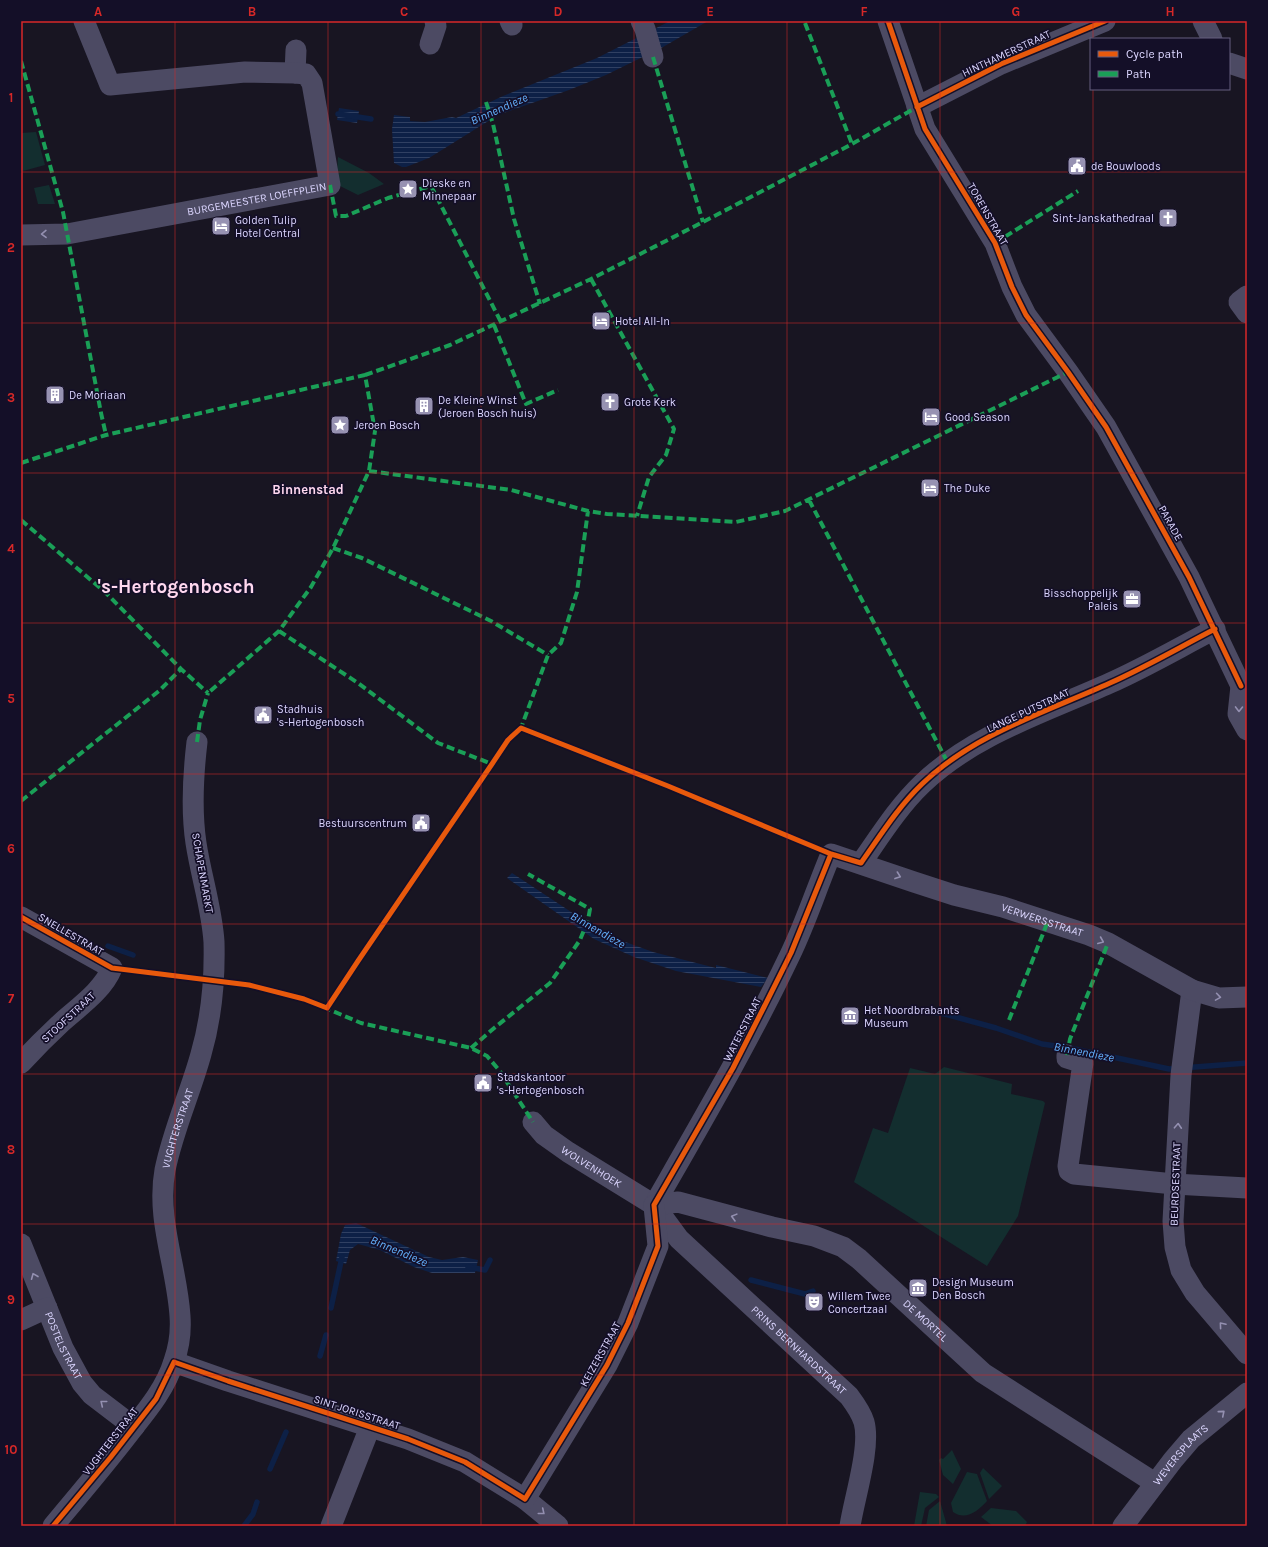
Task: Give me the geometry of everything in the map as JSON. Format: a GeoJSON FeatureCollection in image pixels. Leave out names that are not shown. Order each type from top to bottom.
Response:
{"type":"FeatureCollection","features":[{"type":"Feature","properties":{"kind":"street","name":"BURGEMEESTER LOEFFPLEIN"},"geometry":{"type":"LineString","coordinates":[[21,234],[67,234],[330,185],[312,83],[306,74],[245,72],[110,85],[84,21]]}},
{"type":"Feature","properties":{"kind":"street"},"geometry":{"type":"LineString","coordinates":[[430,44],[436,26],[435,21]]}},
{"type":"Feature","properties":{"kind":"street","name":"TORENSTRAAT"},"geometry":{"type":"LineString","coordinates":[[888,21],[925,129],[995,243],[1012,287],[1026,315],[1068,372]]}},
{"type":"Feature","properties":{"kind":"street","name":"HINTHAMERSTRAAT"},"geometry":{"type":"LineString","coordinates":[[917,107],[1001,64],[1105,21]]}},
{"type":"Feature","properties":{"kind":"street"},"geometry":{"type":"LineString","coordinates":[[1202,21],[1211,38]]}},
{"type":"Feature","properties":{"kind":"street"},"geometry":{"type":"LineString","coordinates":[[643,25],[653,57]]}},
{"type":"Feature","properties":{"kind":"street"},"geometry":{"type":"LineString","coordinates":[[295,73],[296,50]]}},
{"type":"Feature","properties":{"kind":"street"},"geometry":{"type":"LineString","coordinates":[[1230,64],[1247,69]]}},
{"type":"Feature","properties":{"kind":"street"},"geometry":{"type":"LineString","coordinates":[[1247,296],[1239,302],[1247,313]]}},
{"type":"Feature","properties":{"kind":"street","name":"PARADE"},"geometry":{"type":"LineString","coordinates":[[1068,372],[1106,427],[1189,577],[1244,684]]}},
{"type":"Feature","properties":{"kind":"street","name":"LANGE PUTSTRAAT"},"geometry":{"type":"LineString","coordinates":[[861,863],[898,812],[922,784],[963,753],[1007,728],[1112,683],[1215,629]]}},
{"type":"Feature","properties":{"kind":"street"},"geometry":{"type":"LineString","coordinates":[[1244,684],[1238,714],[1247,730]]}},
{"type":"Feature","properties":{"kind":"street","name":"SCHAPENMARKT"},"geometry":{"type":"LineString","coordinates":[[197,742],[193,820],[214,940],[212,1004]]}},
{"type":"Feature","properties":{"kind":"street","name":"VERWERSSTRAAT"},"geometry":{"type":"LineString","coordinates":[[831,854],[954,895],[1003,907],[1089,935],[1108,943],[1192,990],[1219,998],[1247,997]]}},
{"type":"Feature","properties":{"kind":"street","name":"WATERSTRAAT"},"geometry":{"type":"LineString","coordinates":[[654,1206],[733,1068],[764,1007],[791,953],[831,854]]}},
{"type":"Feature","properties":{"kind":"street","name":"SNELLESTRAAT"},"geometry":{"type":"LineString","coordinates":[[21,917],[96,961],[112,968]]}},
{"type":"Feature","properties":{"kind":"street","name":"STOOFSTRAAT"},"geometry":{"type":"LineString","coordinates":[[21,1063],[42,1041],[101,987],[109,976],[112,968]]}},
{"type":"Feature","properties":{"kind":"street","name":"BEURDSESTRAAT"},"geometry":{"type":"LineString","coordinates":[[1192,990],[1181,1075],[1174,1184],[1173,1221],[1175,1247],[1181,1270],[1194,1293],[1247,1354]]}},
{"type":"Feature","properties":{"kind":"street","name":"VUGHTERSTRAAT"},"geometry":{"type":"LineString","coordinates":[[53,1526],[110,1458],[156,1399],[174,1362],[179,1340],[180,1316],[163,1217],[164,1174],[171,1142],[201,1056],[212,1004]]}},
{"type":"Feature","properties":{"kind":"street"},"geometry":{"type":"LineString","coordinates":[[1067,1055],[1067,1058],[1083,1063],[1068,1166],[1069,1171],[1074,1174],[1174,1184],[1247,1188]]}},
{"type":"Feature","properties":{"kind":"street","name":"WOLVENHOEK"},"geometry":{"type":"LineString","coordinates":[[533,1122],[544,1135],[562,1148],[654,1206]]}},
{"type":"Feature","properties":{"kind":"street","name":"DE MORTEL"},"geometry":{"type":"LineString","coordinates":[[654,1206],[678,1202],[772,1227],[814,1236],[843,1247],[859,1259],[983,1373],[1155,1483]]}},
{"type":"Feature","properties":{"kind":"street","name":"KEIZERSTRAAT"},"geometry":{"type":"LineString","coordinates":[[525,1499],[607,1365],[628,1323],[658,1246],[654,1206]]}},
{"type":"Feature","properties":{"kind":"street","name":"PRINS BERNHARDSTRAAT"},"geometry":{"type":"LineString","coordinates":[[654,1206],[679,1239],[849,1396],[859,1409],[864,1422],[866,1443],[850,1526]]}},
{"type":"Feature","properties":{"kind":"street","name":"POSTELSTRAAT"},"geometry":{"type":"LineString","coordinates":[[21,1244],[63,1348],[82,1383],[92,1395],[134,1427]]}},
{"type":"Feature","properties":{"kind":"street"},"geometry":{"type":"LineString","coordinates":[[21,1320],[47,1308]]}},
{"type":"Feature","properties":{"kind":"street","name":"SINT JORISSTRAAT"},"geometry":{"type":"LineString","coordinates":[[174,1362],[228,1381],[408,1438],[465,1462],[525,1499],[558,1526]]}},
{"type":"Feature","properties":{"kind":"street","name":"WEVERSPLAATS"},"geometry":{"type":"LineString","coordinates":[[1123,1526],[1155,1483],[1191,1439],[1247,1392]]}},
{"type":"Feature","properties":{"kind":"street"},"geometry":{"type":"LineString","coordinates":[[331,1526],[370,1427]]}},
{"type":"Feature","properties":{"kind":"green space"},"geometry":{"type":"Polygon","coordinates":[[[36,132],[45,165],[23,171],[21,166],[21,133],[36,132]]]}},
{"type":"Feature","properties":{"kind":"green space"},"geometry":{"type":"Polygon","coordinates":[[[338,157],[369,173],[384,184],[358,195],[336,184],[338,157]]]}},
{"type":"Feature","properties":{"kind":"green space"},"geometry":{"type":"Polygon","coordinates":[[[49,185],[55,204],[38,204],[34,188],[49,185]]]}},
{"type":"Feature","properties":{"kind":"green space"},"geometry":{"type":"Polygon","coordinates":[[[944,1067],[1012,1084],[1011,1094],[1043,1101],[1045,1103],[1018,1216],[987,1266],[854,1182],[873,1128],[888,1133],[910,1068],[935,1074],[944,1067]]]}},
{"type":"Feature","properties":{"kind":"green space"},"geometry":{"type":"Polygon","coordinates":[[[952,1450],[961,1469],[953,1484],[943,1475],[939,1460],[941,1458],[943,1459],[952,1450]]]}},
{"type":"Feature","properties":{"kind":"green space"},"geometry":{"type":"Polygon","coordinates":[[[983,1468],[1002,1486],[989,1499],[980,1473],[983,1468]]]}},
{"type":"Feature","properties":{"kind":"green space"},"geometry":{"type":"Polygon","coordinates":[[[967,1472],[977,1474],[987,1501],[972,1514],[958,1515],[953,1512],[951,1503],[967,1472]]]}},
{"type":"Feature","properties":{"kind":"green space"},"geometry":{"type":"Polygon","coordinates":[[[920,1492],[936,1494],[939,1497],[925,1508],[921,1526],[914,1526],[920,1492]]]}},
{"type":"Feature","properties":{"kind":"green space"},"geometry":{"type":"Polygon","coordinates":[[[940,1501],[947,1526],[926,1526],[929,1510],[940,1501]]]}},
{"type":"Feature","properties":{"kind":"green space"},"geometry":{"type":"Polygon","coordinates":[[[991,1508],[1016,1511],[1027,1522],[1025,1526],[993,1526],[981,1517],[991,1508]]]}},
{"type":"Feature","properties":{"kind":"water"},"geometry":{"type":"Polygon","coordinates":[[[670,21],[708,21],[663,47],[606,75],[569,90],[498,115],[429,158],[406,167],[402,167],[394,163],[392,129],[394,115],[410,117],[410,121],[425,122],[452,117],[456,118],[503,96],[597,58],[670,21]]]}},
{"type":"Feature","properties":{"kind":"water"},"geometry":{"type":"Polygon","coordinates":[[[339,108],[359,111],[357,123],[337,120],[339,108]]]}},
{"type":"Feature","properties":{"kind":"water"},"geometry":{"type":"Polygon","coordinates":[[[512,873],[606,935],[653,952],[716,968],[716,965],[768,978],[761,987],[676,971],[634,957],[594,939],[507,878],[512,873]]]}},
{"type":"Feature","properties":{"kind":"water"},"geometry":{"type":"Polygon","coordinates":[[[356,1223],[429,1257],[442,1260],[463,1257],[478,1260],[475,1273],[432,1273],[414,1267],[380,1250],[358,1244],[350,1250],[346,1264],[336,1261],[341,1234],[345,1225],[356,1223]]]}},
{"type":"Feature","properties":{"kind":"waterway","name":"Binnendieze"},"geometry":{"type":"LineString","coordinates":[[338,114],[371,119]]}},
{"type":"Feature","properties":{"kind":"waterway","name":"Binnendieze"},"geometry":{"type":"LineString","coordinates":[[108,946],[133,955]]}},
{"type":"Feature","properties":{"kind":"waterway","name":"Binnendieze"},"geometry":{"type":"LineString","coordinates":[[925,1011],[945,1014],[996,1028],[1042,1044],[1070,1048],[1169,1069],[1247,1063]]}},
{"type":"Feature","properties":{"kind":"waterway","name":"Binnendieze"},"geometry":{"type":"LineString","coordinates":[[331,1308],[342,1257]]}},
{"type":"Feature","properties":{"kind":"waterway","name":"Binnendieze"},"geometry":{"type":"LineString","coordinates":[[468,1267],[485,1270],[490,1260]]}},
{"type":"Feature","properties":{"kind":"waterway","name":"Binnendieze"},"geometry":{"type":"LineString","coordinates":[[751,1280],[805,1294],[813,1291]]}},
{"type":"Feature","properties":{"kind":"waterway","name":"Binnendieze"},"geometry":{"type":"LineString","coordinates":[[320,1356],[326,1335]]}},
{"type":"Feature","properties":{"kind":"waterway","name":"Binnendieze"},"geometry":{"type":"LineString","coordinates":[[270,1469],[286,1432]]}},
{"type":"Feature","properties":{"kind":"waterway","name":"Binnendieze"},"geometry":{"type":"LineString","coordinates":[[244,1526],[253,1514],[257,1502]]}},
{"type":"Feature","properties":{"kind":"marked path"},"geometry":{"type":"LineString","coordinates":[[805,23],[852,144]]}},
{"type":"Feature","properties":{"kind":"marked path"},"geometry":{"type":"LineString","coordinates":[[653,57],[703,222]]}},
{"type":"Feature","properties":{"kind":"marked path"},"geometry":{"type":"LineString","coordinates":[[21,61],[63,212],[106,435]]}},
{"type":"Feature","properties":{"kind":"marked path"},"geometry":{"type":"LineString","coordinates":[[486,102],[493,124],[514,219],[540,304]]}},
{"type":"Feature","properties":{"kind":"marked path"},"geometry":{"type":"LineString","coordinates":[[365,375],[450,345],[591,279],[852,144],[917,107]]}},
{"type":"Feature","properties":{"kind":"marked path"},"geometry":{"type":"LineString","coordinates":[[330,185],[336,216],[346,216],[388,198],[431,186],[501,322]]}},
{"type":"Feature","properties":{"kind":"marked path"},"geometry":{"type":"LineString","coordinates":[[995,243],[1078,191]]}},
{"type":"Feature","properties":{"kind":"marked path"},"geometry":{"type":"LineString","coordinates":[[591,279],[674,429],[666,455],[649,477],[637,516]]}},
{"type":"Feature","properties":{"kind":"marked path"},"geometry":{"type":"LineString","coordinates":[[494,325],[526,404],[558,390]]}},
{"type":"Feature","properties":{"kind":"marked path"},"geometry":{"type":"LineString","coordinates":[[369,471],[511,490],[588,511],[607,514],[736,522],[785,511],[1068,372]]}},
{"type":"Feature","properties":{"kind":"marked path"},"geometry":{"type":"LineString","coordinates":[[21,463],[106,435],[365,375],[375,431],[369,471],[333,548],[311,587],[279,631],[208,693]]}},
{"type":"Feature","properties":{"kind":"marked path"},"geometry":{"type":"LineString","coordinates":[[809,500],[948,763]]}},
{"type":"Feature","properties":{"kind":"marked path"},"geometry":{"type":"LineString","coordinates":[[519,730],[548,655],[561,643],[577,592],[588,511]]}},
{"type":"Feature","properties":{"kind":"marked path"},"geometry":{"type":"LineString","coordinates":[[21,520],[106,593],[181,669],[208,693]]}},
{"type":"Feature","properties":{"kind":"marked path"},"geometry":{"type":"LineString","coordinates":[[333,548],[362,558],[491,621],[548,655]]}},
{"type":"Feature","properties":{"kind":"marked path"},"geometry":{"type":"LineString","coordinates":[[279,631],[358,683],[438,743],[492,764]]}},
{"type":"Feature","properties":{"kind":"marked path"},"geometry":{"type":"LineString","coordinates":[[21,801],[159,691],[181,669]]}},
{"type":"Feature","properties":{"kind":"marked path"},"geometry":{"type":"LineString","coordinates":[[197,742],[200,720],[208,693]]}},
{"type":"Feature","properties":{"kind":"marked path"},"geometry":{"type":"LineString","coordinates":[[471,1048],[550,983],[580,940],[588,920],[590,909],[528,874]]}},
{"type":"Feature","properties":{"kind":"marked path"},"geometry":{"type":"LineString","coordinates":[[1009,1020],[1048,921]]}},
{"type":"Feature","properties":{"kind":"marked path"},"geometry":{"type":"LineString","coordinates":[[1067,1055],[1070,1039],[1108,943]]}},
{"type":"Feature","properties":{"kind":"marked path"},"geometry":{"type":"LineString","coordinates":[[323,1007],[361,1023],[471,1048],[487,1056],[499,1070],[533,1122]]}},
{"type":"Feature","properties":{"kind":"cycle path"},"geometry":{"type":"LineString","coordinates":[[888,21],[925,129],[995,243],[1012,287],[1026,315],[1106,427],[1189,577],[1241,686]]}},
{"type":"Feature","properties":{"kind":"cycle path"},"geometry":{"type":"LineString","coordinates":[[917,107],[1001,64],[1105,21]]}},
{"type":"Feature","properties":{"kind":"cycle path"},"geometry":{"type":"LineString","coordinates":[[21,917],[112,968],[249,985],[304,999],[327,1008],[508,740],[521,728],[668,786],[831,854],[861,863],[913,793],[942,766],[964,751],[1012,726],[1150,664],[1215,629]]}},
{"type":"Feature","properties":{"kind":"cycle path"},"geometry":{"type":"LineString","coordinates":[[53,1526],[110,1458],[156,1399],[174,1362],[408,1439],[465,1462],[525,1499],[607,1365],[628,1323],[658,1246],[654,1205],[733,1068],[764,1007],[791,953],[831,854]]}},
{"type":"Feature","properties":{"kind":"place","name":"de Bouwloods"},"geometry":{"type":"Point","coordinates":[1077,166]}},
{"type":"Feature","properties":{"kind":"place","name":"Dieske en Minnepaar"},"geometry":{"type":"Point","coordinates":[408,189]}},
{"type":"Feature","properties":{"kind":"place","name":"Sint-Janskathedraal"},"geometry":{"type":"Point","coordinates":[1168,218]}},
{"type":"Feature","properties":{"kind":"place","name":"Golden Tulip Hotel Central"},"geometry":{"type":"Point","coordinates":[221,226]}},
{"type":"Feature","properties":{"kind":"place","name":"Hotel All-In"},"geometry":{"type":"Point","coordinates":[601,321]}},
{"type":"Feature","properties":{"kind":"place","name":"De Moriaan"},"geometry":{"type":"Point","coordinates":[55,395]}},
{"type":"Feature","properties":{"kind":"place","name":"Grote Kerk"},"geometry":{"type":"Point","coordinates":[610,402]}},
{"type":"Feature","properties":{"kind":"place","name":"De Kleine Winst (Jeroen Bosch huis)"},"geometry":{"type":"Point","coordinates":[424,406]}},
{"type":"Feature","properties":{"kind":"place","name":"Good Season"},"geometry":{"type":"Point","coordinates":[931,417]}},
{"type":"Feature","properties":{"kind":"place","name":"Jeroen Bosch"},"geometry":{"type":"Point","coordinates":[340,425]}},
{"type":"Feature","properties":{"kind":"place","name":"The Duke"},"geometry":{"type":"Point","coordinates":[930,488]}},
{"type":"Feature","properties":{"kind":"place","name":"Bisschoppelijk Paleis"},"geometry":{"type":"Point","coordinates":[1132,599]}},
{"type":"Feature","properties":{"kind":"place","name":"Stadhuis 's-Hertogenbosch"},"geometry":{"type":"Point","coordinates":[263,715]}},
{"type":"Feature","properties":{"kind":"place","name":"Bestuurscentrum"},"geometry":{"type":"Point","coordinates":[421,823]}},
{"type":"Feature","properties":{"kind":"place","name":"Het Noordbrabants Museum"},"geometry":{"type":"Point","coordinates":[850,1016]}},
{"type":"Feature","properties":{"kind":"place","name":"Stadskantoor 's-Hertogenbosch"},"geometry":{"type":"Point","coordinates":[483,1083]}},
{"type":"Feature","properties":{"kind":"place","name":"Design Museum Den Bosch"},"geometry":{"type":"Point","coordinates":[918,1288]}},
{"type":"Feature","properties":{"kind":"place","name":"Willem Twee Concertzaal"},"geometry":{"type":"Point","coordinates":[814,1302]}},
{"type":"Feature","properties":{"kind":"district","name":"Binnenstad"},"geometry":{"type":"Point","coordinates":[308,489]}},
{"type":"Feature","properties":{"kind":"district","name":"'s-Hertogenbosch"},"geometry":{"type":"Point","coordinates":[176,586]}}]}
